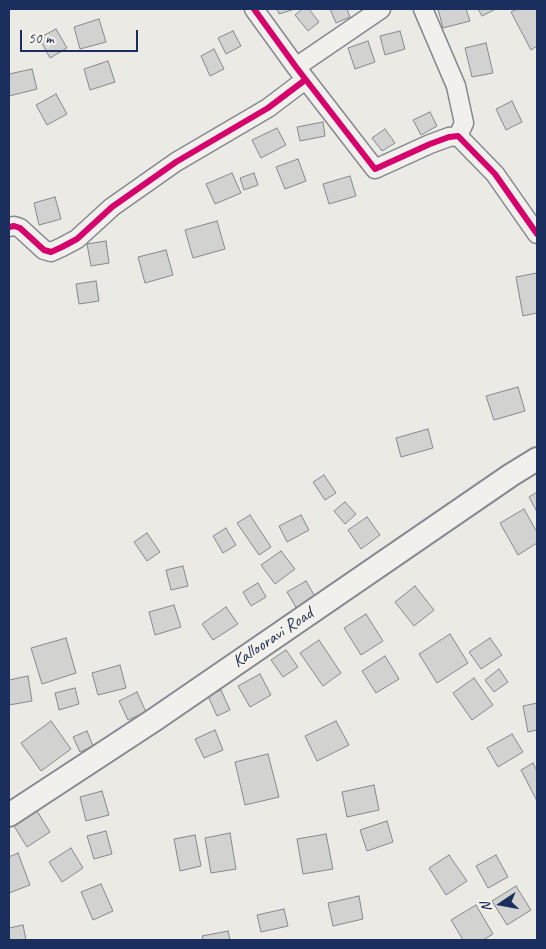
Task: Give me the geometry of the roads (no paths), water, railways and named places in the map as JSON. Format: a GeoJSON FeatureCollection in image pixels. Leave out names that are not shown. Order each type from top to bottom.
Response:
{"type":"FeatureCollection","features":[{"type":"Feature","properties":{"kind":"main road","name":"Kallooravi Road"},"geometry":{"type":"LineString","coordinates":[[9,815],[154,720],[511,475],[537,460]]}},
{"type":"Feature","properties":{"kind":"street"},"geometry":{"type":"LineString","coordinates":[[254,9],[375,169],[430,144],[449,137],[458,136]]}},
{"type":"Feature","properties":{"kind":"street"},"geometry":{"type":"LineString","coordinates":[[9,227],[20,228],[44,250],[51,252],[77,239],[112,207],[176,162],[268,108],[301,73],[381,9]]}},
{"type":"Feature","properties":{"kind":"street"},"geometry":{"type":"LineString","coordinates":[[424,9],[456,86],[464,122],[458,136]]}},
{"type":"Feature","properties":{"kind":"street"},"geometry":{"type":"LineString","coordinates":[[458,136],[495,174],[537,234]]}}]}
